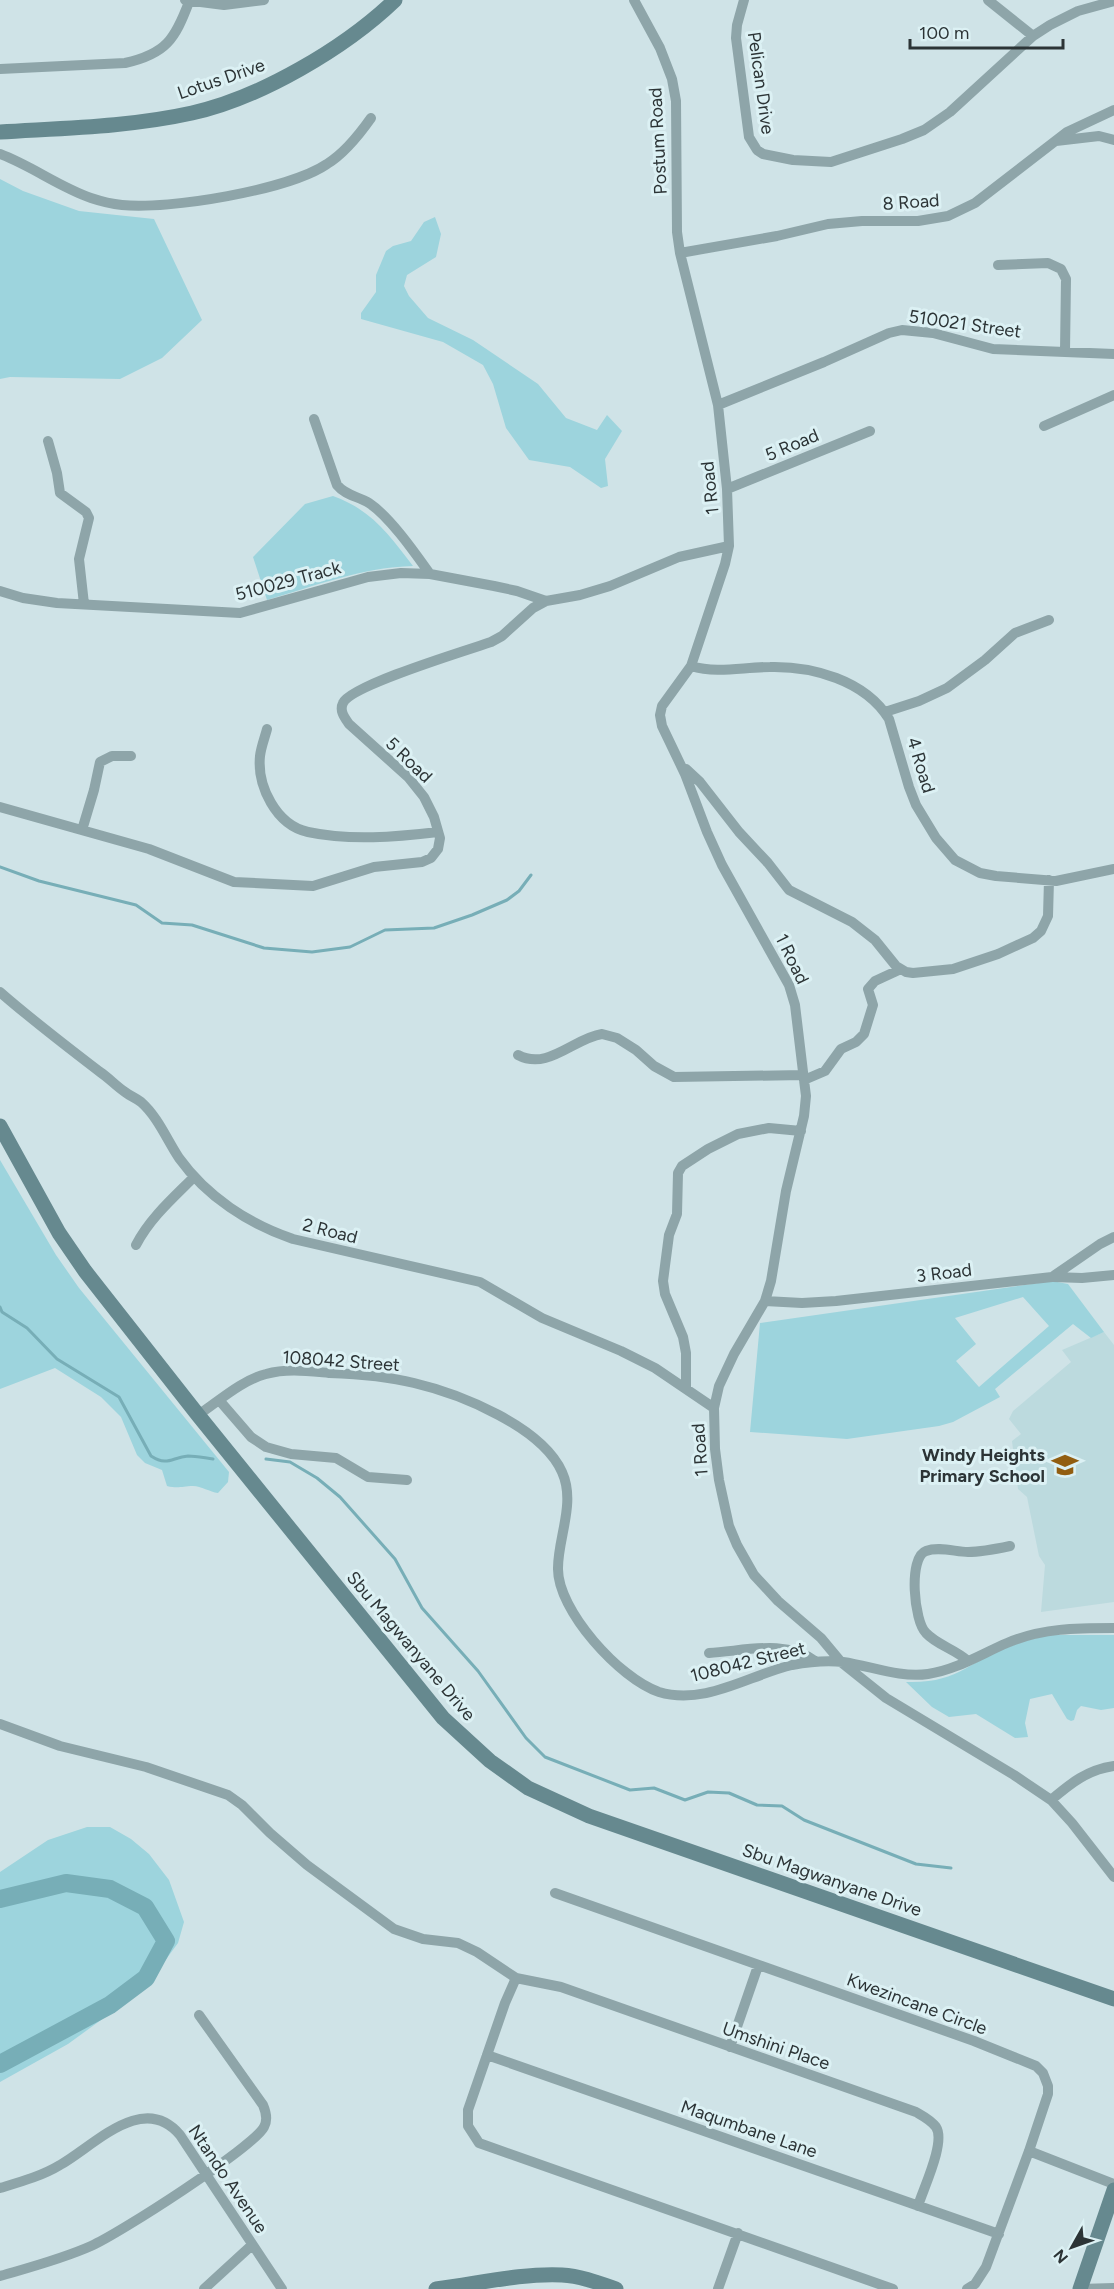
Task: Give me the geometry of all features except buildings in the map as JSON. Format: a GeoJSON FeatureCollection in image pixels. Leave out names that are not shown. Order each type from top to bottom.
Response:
{"type":"FeatureCollection","features":[{"type":"Feature","properties":{"kind":"main road","name":"Lotus Drive"},"geometry":{"type":"LineString","coordinates":[[0,132],[135,122],[194,112],[225,102],[276,81],[333,48],[395,0]]}},
{"type":"Feature","properties":{"kind":"main road","name":"Sbu Magwanyane Drive"},"geometry":{"type":"LineString","coordinates":[[0,1126],[59,1233],[85,1271],[442,1718],[473,1747],[528,1788],[552,1801],[590,1816],[1114,1999]]}},
{"type":"Feature","properties":{"kind":"main road"},"geometry":{"type":"LineString","coordinates":[[1080,2289],[1114,2190]]}},
{"type":"Feature","properties":{"kind":"main road"},"geometry":{"type":"LineString","coordinates":[[436,2289],[527,2277],[563,2275],[583,2278],[616,2289]]}},
{"type":"Feature","properties":{"kind":"street"},"geometry":{"type":"LineString","coordinates":[[0,69],[125,63],[142,59],[158,52],[174,37],[187,1],[224,5],[264,0]]}},
{"type":"Feature","properties":{"kind":"street","name":"Postum Road"},"geometry":{"type":"LineString","coordinates":[[634,0],[660,48],[672,79],[676,101],[677,232],[680,253]]}},
{"type":"Feature","properties":{"kind":"street"},"geometry":{"type":"LineString","coordinates":[[988,0],[1033,36]]}},
{"type":"Feature","properties":{"kind":"street","name":"Pelican Drive"},"geometry":{"type":"LineString","coordinates":[[741,3],[736,38],[749,137],[757,150],[763,154],[793,160],[831,162],[848,158],[924,129],[950,112],[1033,36],[1061,18],[1114,1]]}},
{"type":"Feature","properties":{"kind":"street","name":"8 Road"},"geometry":{"type":"LineString","coordinates":[[680,253],[777,236],[828,224],[862,221],[918,221],[948,216],[975,203],[1079,125],[1114,110]]}},
{"type":"Feature","properties":{"kind":"street"},"geometry":{"type":"LineString","coordinates":[[0,154],[91,198],[120,205],[180,204],[264,187],[307,175],[337,157],[362,132],[371,118]]}},
{"type":"Feature","properties":{"kind":"street"},"geometry":{"type":"LineString","coordinates":[[1055,141],[1099,136],[1114,140]]}},
{"type":"Feature","properties":{"kind":"street","name":"1 Road"},"geometry":{"type":"LineString","coordinates":[[680,253],[718,405],[727,489],[729,546],[691,666],[662,706],[660,716],[666,737],[679,762],[722,865],[789,985],[795,1005],[806,1096],[801,1131],[786,1191],[771,1281],[765,1301],[734,1354],[719,1386],[714,1408],[715,1449],[723,1504],[737,1545],[754,1575],[766,1589],[814,1631],[841,1662]]}},
{"type":"Feature","properties":{"kind":"street"},"geometry":{"type":"LineString","coordinates":[[998,265],[1048,263],[1061,269],[1066,279],[1065,351]]}},
{"type":"Feature","properties":{"kind":"street","name":"510021 Street"},"geometry":{"type":"LineString","coordinates":[[718,405],[889,333],[902,330],[933,333],[993,349],[1114,354]]}},
{"type":"Feature","properties":{"kind":"street"},"geometry":{"type":"LineString","coordinates":[[1044,426],[1114,395]]}},
{"type":"Feature","properties":{"kind":"street"},"geometry":{"type":"LineString","coordinates":[[314,419],[337,485],[345,493],[368,502],[379,512],[415,552],[430,574]]}},
{"type":"Feature","properties":{"kind":"street","name":"5 Road"},"geometry":{"type":"LineString","coordinates":[[727,489],[870,431]]}},
{"type":"Feature","properties":{"kind":"street"},"geometry":{"type":"LineString","coordinates":[[48,441],[60,493],[86,512],[89,518],[79,559],[84,604]]}},
{"type":"Feature","properties":{"kind":"street","name":"5 Road"},"geometry":{"type":"LineString","coordinates":[[438,832],[424,797],[408,777],[349,724],[342,713],[342,703],[359,690],[491,642],[502,636],[533,608],[546,601],[580,595],[610,586],[679,557],[729,546]]}},
{"type":"Feature","properties":{"kind":"street","name":"510029 Track"},"geometry":{"type":"LineString","coordinates":[[0,591],[23,598],[84,604],[240,613],[368,577],[401,573],[430,574],[517,591],[546,601]]}},
{"type":"Feature","properties":{"kind":"street"},"geometry":{"type":"LineString","coordinates":[[691,666],[710,670],[785,667],[816,671],[855,688],[885,712],[920,701],[947,688],[980,664],[1016,633],[1049,620]]}},
{"type":"Feature","properties":{"kind":"street","name":"4 Road"},"geometry":{"type":"LineString","coordinates":[[885,712],[916,805],[944,850],[965,866],[980,873],[996,876],[1048,880],[1065,880],[1114,869]]}},
{"type":"Feature","properties":{"kind":"street"},"geometry":{"type":"LineString","coordinates":[[0,807],[149,849],[234,882],[313,886],[374,867],[422,862],[430,858],[438,849],[440,838],[438,832],[402,837],[346,837],[301,829],[280,814],[264,790],[260,756],[267,729]]}},
{"type":"Feature","properties":{"kind":"street"},"geometry":{"type":"LineString","coordinates":[[82,830],[100,762],[112,756],[131,756]]}},
{"type":"Feature","properties":{"kind":"street"},"geometry":{"type":"LineString","coordinates":[[679,762],[700,782],[789,890],[852,922],[875,940],[888,958],[901,969],[913,973],[953,969],[998,954],[1033,938],[1041,931],[1048,916],[1048,880]]}},
{"type":"Feature","properties":{"kind":"street"},"geometry":{"type":"LineString","coordinates":[[518,1055],[526,1059],[540,1060],[602,1034],[617,1038],[636,1050],[654,1066],[674,1077],[804,1077],[825,1071],[841,1049],[860,1039],[864,1034],[873,1005],[868,989],[875,981],[901,969]]}},
{"type":"Feature","properties":{"kind":"street","name":"2 Road"},"geometry":{"type":"LineString","coordinates":[[0,992],[78,1056],[140,1101],[155,1119],[194,1177],[227,1206],[277,1234],[323,1247],[480,1282],[542,1318],[641,1360],[686,1387],[714,1408]]}},
{"type":"Feature","properties":{"kind":"street"},"geometry":{"type":"LineString","coordinates":[[686,1387],[683,1337],[665,1294],[663,1281],[669,1235],[678,1214],[678,1173],[682,1166],[708,1149],[738,1134],[769,1128],[801,1131]]}},
{"type":"Feature","properties":{"kind":"street"},"geometry":{"type":"LineString","coordinates":[[136,1245],[163,1208],[194,1177]]}},
{"type":"Feature","properties":{"kind":"street","name":"3 Road"},"geometry":{"type":"LineString","coordinates":[[765,1301],[802,1303],[836,1301],[1052,1277],[1114,1237]]}},
{"type":"Feature","properties":{"kind":"street"},"geometry":{"type":"LineString","coordinates":[[1052,1277],[1088,1278],[1114,1275]]}},
{"type":"Feature","properties":{"kind":"street","name":"108042 Street"},"geometry":{"type":"LineString","coordinates":[[198,1415],[263,1375],[290,1370],[389,1378],[417,1383],[456,1396],[524,1430],[542,1443],[554,1458],[563,1473],[567,1487],[567,1504],[558,1558],[558,1573],[563,1597],[588,1634],[633,1678],[660,1692],[680,1695],[702,1694],[791,1665],[815,1662],[841,1662],[895,1674],[924,1675],[947,1670],[1009,1642],[1046,1631],[1114,1628]]}},
{"type":"Feature","properties":{"kind":"street"},"geometry":{"type":"LineString","coordinates":[[219,1400],[251,1437],[267,1447],[291,1454],[336,1458],[368,1477],[407,1480]]}},
{"type":"Feature","properties":{"kind":"street"},"geometry":{"type":"LineString","coordinates":[[968,1661],[923,1630],[915,1592],[917,1561],[920,1555],[927,1551],[969,1552],[1010,1546]]}},
{"type":"Feature","properties":{"kind":"street"},"geometry":{"type":"LineString","coordinates":[[709,1653],[785,1648],[806,1655],[815,1662]]}},
{"type":"Feature","properties":{"kind":"street"},"geometry":{"type":"LineString","coordinates":[[841,1662],[886,1698],[1014,1775],[1051,1800],[1114,1877]]}},
{"type":"Feature","properties":{"kind":"street"},"geometry":{"type":"LineString","coordinates":[[0,1724],[60,1746],[146,1767],[228,1795],[242,1805],[307,1865],[394,1929],[423,1939],[449,1941],[468,1947],[519,1979],[505,2002],[466,2118],[473,2136],[479,2143],[893,2289]]}},
{"type":"Feature","properties":{"kind":"street"},"geometry":{"type":"LineString","coordinates":[[1051,1800],[1080,1776],[1100,1768],[1114,1766]]}},
{"type":"Feature","properties":{"kind":"street","name":"Kwezincane Circle"},"geometry":{"type":"LineString","coordinates":[[555,1893],[940,2029],[1036,2066],[1047,2079],[1048,2094],[982,2276],[967,2289]]}},
{"type":"Feature","properties":{"kind":"street"},"geometry":{"type":"LineString","coordinates":[[730,2047],[758,1966]]}},
{"type":"Feature","properties":{"kind":"street","name":"Umshini Place"},"geometry":{"type":"LineString","coordinates":[[519,1979],[561,1987],[916,2112],[937,2128],[939,2140],[918,2206]]}},
{"type":"Feature","properties":{"kind":"street"},"geometry":{"type":"LineString","coordinates":[[0,2277],[95,2245],[206,2174],[259,2135],[265,2126],[267,2117],[265,2109],[199,2015]]}},
{"type":"Feature","properties":{"kind":"street","name":"Maqumbane Lane"},"geometry":{"type":"LineString","coordinates":[[488,2055],[999,2234]]}},
{"type":"Feature","properties":{"kind":"street","name":"Ntando Avenue"},"geometry":{"type":"LineString","coordinates":[[0,2188],[43,2174],[124,2123],[144,2119],[158,2120],[175,2128],[282,2289]]}},
{"type":"Feature","properties":{"kind":"street"},"geometry":{"type":"LineString","coordinates":[[1029,2151],[1114,2184]]}},
{"type":"Feature","properties":{"kind":"street"},"geometry":{"type":"LineString","coordinates":[[718,2289],[738,2233]]}},
{"type":"Feature","properties":{"kind":"street"},"geometry":{"type":"LineString","coordinates":[[204,2289],[252,2245]]}},
{"type":"Feature","properties":{"kind":"street"},"geometry":{"type":"LineString","coordinates":[[1080,2289],[1114,2288]]}},
{"type":"Feature","properties":{"kind":"shaded area"},"geometry":{"type":"Polygon","coordinates":[[[0,179],[23,191],[79,211],[154,219],[202,320],[162,358],[120,379],[10,377],[0,379],[0,179]]]}},
{"type":"Feature","properties":{"kind":"shaded area"},"geometry":{"type":"Polygon","coordinates":[[[435,217],[441,234],[436,257],[407,275],[404,286],[409,296],[428,318],[473,340],[538,384],[566,418],[597,430],[607,415],[622,431],[605,459],[608,486],[601,488],[570,467],[529,460],[506,428],[493,384],[483,365],[443,342],[361,319],[361,313],[376,292],[376,275],[386,251],[393,246],[411,241],[424,222],[435,217]]]}},
{"type":"Feature","properties":{"kind":"shaded area"},"geometry":{"type":"Polygon","coordinates":[[[333,496],[359,508],[369,516],[413,566],[357,574],[267,600],[253,557],[305,504],[333,496]]]}},
{"type":"Feature","properties":{"kind":"shaded area"},"geometry":{"type":"Polygon","coordinates":[[[0,1160],[56,1255],[79,1288],[229,1472],[228,1482],[218,1493],[196,1486],[167,1486],[162,1470],[145,1463],[137,1455],[121,1417],[101,1397],[55,1368],[0,1389],[0,1160]]]}},
{"type":"Feature","properties":{"kind":"shaded area"},"geometry":{"type":"Polygon","coordinates":[[[1052,1281],[1068,1284],[1104,1332],[1091,1338],[1073,1324],[995,1389],[1000,1397],[953,1422],[847,1439],[750,1432],[760,1323],[1052,1281]],[[1023,1297],[955,1318],[976,1344],[956,1361],[979,1387],[1049,1326],[1023,1297]]]}},
{"type":"Feature","properties":{"kind":"shaded area","name":"Windy Heights Primary School"},"geometry":{"type":"Polygon","coordinates":[[[1104,1332],[1114,1345],[1114,1602],[1041,1612],[1045,1565],[1039,1556],[1027,1497],[1018,1489],[1012,1441],[1021,1434],[1009,1419],[1013,1411],[1071,1362],[1062,1350],[1104,1332]]]}},
{"type":"Feature","properties":{"kind":"shaded area"},"geometry":{"type":"Polygon","coordinates":[[[1050,1635],[1114,1635],[1114,1708],[1101,1710],[1081,1706],[1074,1720],[1071,1721],[1067,1719],[1052,1694],[1030,1699],[1025,1723],[1028,1737],[1015,1738],[976,1714],[949,1717],[932,1707],[906,1682],[924,1682],[952,1675],[999,1651],[1050,1635]]]}},
{"type":"Feature","properties":{"kind":"shaded area"},"geometry":{"type":"Polygon","coordinates":[[[87,1827],[110,1827],[131,1839],[149,1854],[169,1880],[184,1922],[178,1943],[145,1988],[68,2044],[0,2082],[0,1872],[48,1840],[87,1827]]]}},
{"type":"Feature","properties":{"kind":"waterway"},"geometry":{"type":"LineString","coordinates":[[0,867],[39,881],[136,905],[162,923],[192,925],[264,948],[312,952],[350,947],[385,930],[434,928],[472,915],[507,900],[519,891],[531,875]]}},
{"type":"Feature","properties":{"kind":"waterway"},"geometry":{"type":"LineString","coordinates":[[0,1307],[2,1312],[27,1328],[57,1359],[119,1397],[151,1456],[162,1461],[188,1456],[213,1459]]}},
{"type":"Feature","properties":{"kind":"waterway"},"geometry":{"type":"LineString","coordinates":[[266,1459],[290,1462],[317,1478],[340,1497],[395,1559],[422,1608],[478,1671],[526,1738],[545,1757],[630,1790],[654,1788],[685,1800],[708,1792],[729,1793],[757,1805],[782,1806],[804,1820],[916,1864],[951,1868]]}},
{"type":"Feature","properties":{"kind":"waterway"},"geometry":{"type":"LineString","coordinates":[[0,1899],[66,1883],[110,1889],[145,1907],[166,1941],[146,1978],[110,2005],[0,2064]]}},
{"type":"Feature","properties":{"kind":"place","name":"Windy Heights Primary School"},"geometry":{"type":"Point","coordinates":[1065,1465]}}]}
